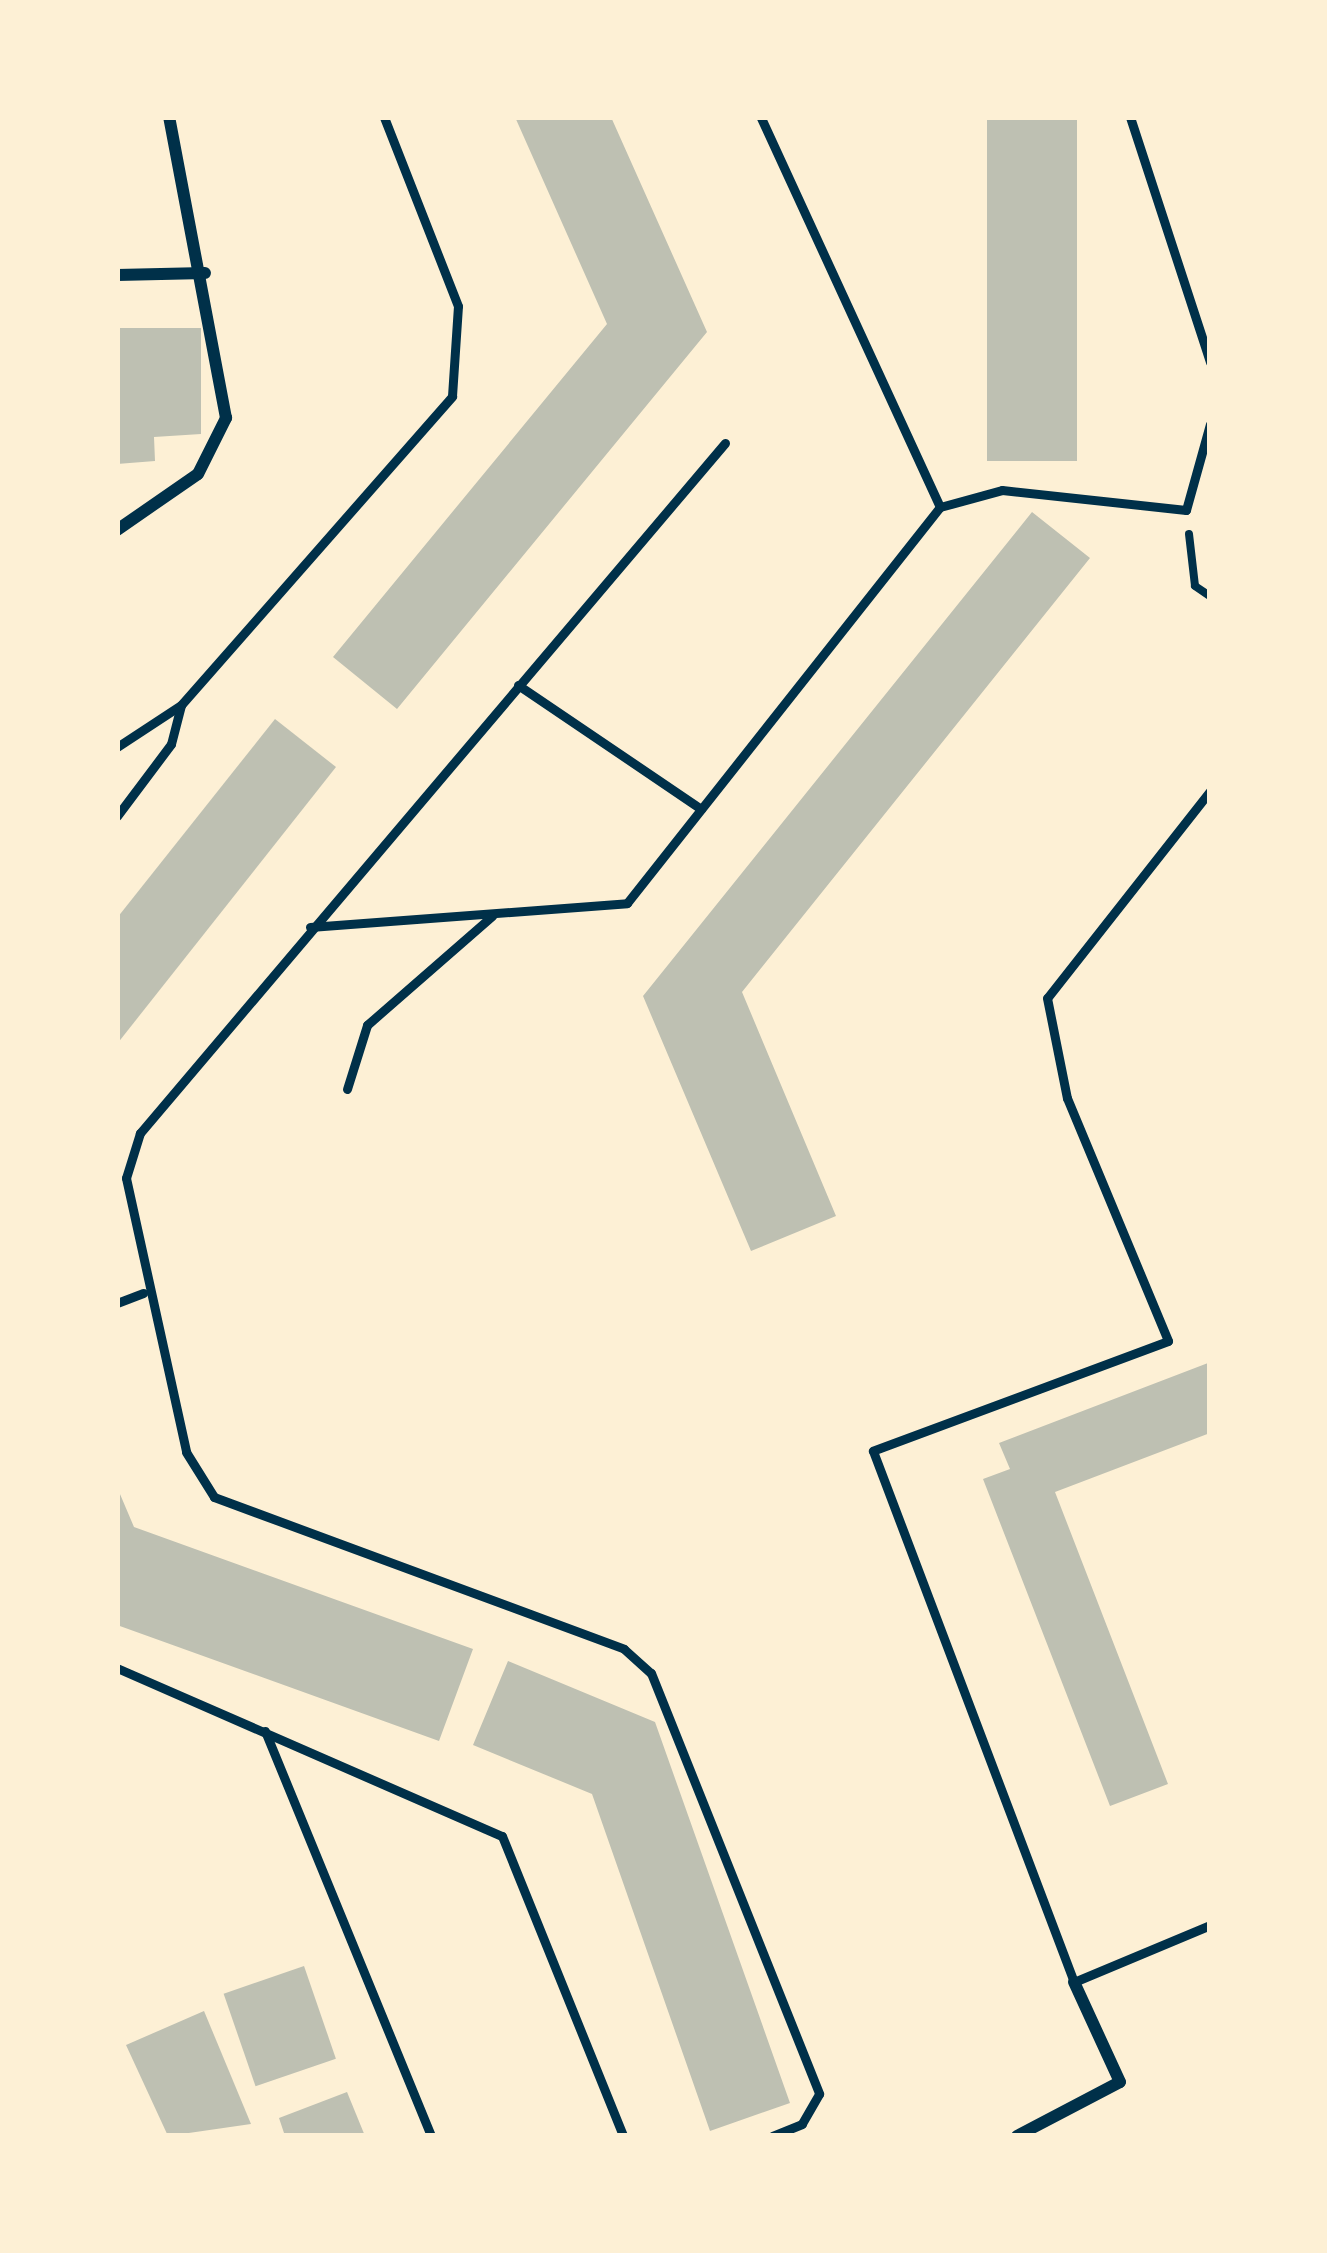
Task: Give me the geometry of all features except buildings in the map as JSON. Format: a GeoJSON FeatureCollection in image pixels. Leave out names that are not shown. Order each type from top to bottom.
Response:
{"type":"FeatureCollection","features":[{"type":"Feature","properties":{"kind":"street"},"geometry":{"type":"LineString","coordinates":[[117,530],[198,474],[226,418],[205,274],[169,117]]}},
{"type":"Feature","properties":{"kind":"street"},"geometry":{"type":"LineString","coordinates":[[117,275],[205,274]]}},
{"type":"Feature","properties":{"kind":"street"},"geometry":{"type":"LineString","coordinates":[[1017,2136],[1120,2082],[1074,1982]]}},
{"type":"Feature","properties":{"kind":"lane"},"geometry":{"type":"LineString","coordinates":[[117,747],[181,705],[452,396],[458,306],[384,117]]}},
{"type":"Feature","properties":{"kind":"lane"},"geometry":{"type":"LineString","coordinates":[[761,117],[940,507]]}},
{"type":"Feature","properties":{"kind":"lane"},"geometry":{"type":"LineString","coordinates":[[1130,117],[1210,362]]}},
{"type":"Feature","properties":{"kind":"lane"},"geometry":{"type":"LineString","coordinates":[[310,927],[627,903],[940,507],[1002,490],[1186,510],[1210,424]]}},
{"type":"Feature","properties":{"kind":"lane"},"geometry":{"type":"LineString","coordinates":[[725,443],[310,927],[128,1154],[143,1293],[192,1473],[214,1497],[624,1649],[651,1672],[819,2094],[802,2124],[772,2136]]}},
{"type":"Feature","properties":{"kind":"lane"},"geometry":{"type":"LineString","coordinates":[[518,685],[701,809]]}},
{"type":"Feature","properties":{"kind":"lane"},"geometry":{"type":"LineString","coordinates":[[117,816],[171,744],[181,705]]}},
{"type":"Feature","properties":{"kind":"lane"},"geometry":{"type":"LineString","coordinates":[[1210,791],[1047,998],[1067,1098],[1168,1342],[873,1451],[1074,1982],[1210,1925]]}},
{"type":"Feature","properties":{"kind":"lane"},"geometry":{"type":"LineString","coordinates":[[347,1089],[367,1024],[492,916]]}},
{"type":"Feature","properties":{"kind":"lane"},"geometry":{"type":"LineString","coordinates":[[117,1303],[143,1293]]}},
{"type":"Feature","properties":{"kind":"lane"},"geometry":{"type":"LineString","coordinates":[[117,1668],[502,1836],[623,2136]]}},
{"type":"Feature","properties":{"kind":"lane"},"geometry":{"type":"LineString","coordinates":[[265,1731],[431,2136]]}},
{"type":"Feature","properties":{"kind":"path"},"geometry":{"type":"LineString","coordinates":[[1186,510],[1195,586],[1210,596]]}}]}
